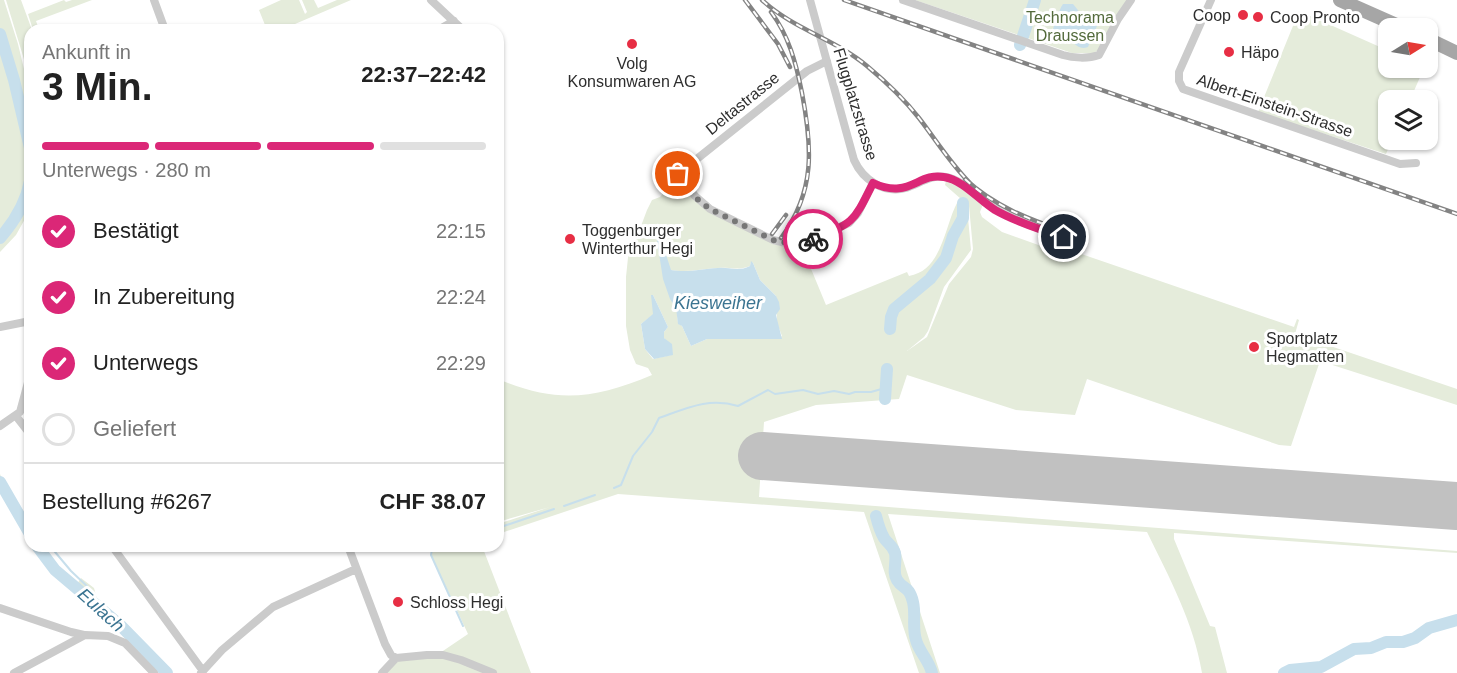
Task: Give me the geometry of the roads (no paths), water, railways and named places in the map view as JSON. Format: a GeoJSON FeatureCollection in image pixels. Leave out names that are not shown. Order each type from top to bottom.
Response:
{"type":"FeatureCollection","features":[{"type":"Feature","properties":{"kind":"main road"},"geometry":{"type":"LineString","coordinates":[[1340,0],[1381,18]]}},
{"type":"Feature","properties":{"kind":"main road"},"geometry":{"type":"LineString","coordinates":[[1438,43],[1457,52]]}},
{"type":"Feature","properties":{"kind":"street"},"geometry":{"type":"LineString","coordinates":[[154,0],[163,24]]}},
{"type":"Feature","properties":{"kind":"street"},"geometry":{"type":"LineString","coordinates":[[431,0],[457,24]]}},
{"type":"Feature","properties":{"kind":"street","name":"Flugplatzstrasse"},"geometry":{"type":"LineString","coordinates":[[810,0],[854,160],[861,172],[873,183],[886,188],[900,189],[933,177],[948,177],[1003,213],[1064,237]]}},
{"type":"Feature","properties":{"kind":"street"},"geometry":{"type":"LineString","coordinates":[[903,0],[1068,57],[1097,56],[1131,0]]}},
{"type":"Feature","properties":{"kind":"street","name":"Albert-Einstein-Strasse"},"geometry":{"type":"LineString","coordinates":[[1211,0],[1179,72],[1179,81],[1183,89],[1400,164],[1416,163]]}},
{"type":"Feature","properties":{"kind":"street"},"geometry":{"type":"LineString","coordinates":[[449,24],[454,21]]}},
{"type":"Feature","properties":{"kind":"street","name":"Deltastrasse"},"geometry":{"type":"LineString","coordinates":[[827,62],[807,71],[678,174],[699,201],[710,209],[773,240],[790,244],[807,241],[849,223],[858,213],[873,183]]}},
{"type":"Feature","properties":{"kind":"street"},"geometry":{"type":"LineString","coordinates":[[0,327],[24,322]]}},
{"type":"Feature","properties":{"kind":"street"},"geometry":{"type":"LineString","coordinates":[[0,426],[16,416],[24,398]]}},
{"type":"Feature","properties":{"kind":"street"},"geometry":{"type":"LineString","coordinates":[[16,416],[24,426]]}},
{"type":"Feature","properties":{"kind":"street"},"geometry":{"type":"LineString","coordinates":[[116,552],[202,672],[222,650],[273,607],[356,569]]}},
{"type":"Feature","properties":{"kind":"street"},"geometry":{"type":"LineString","coordinates":[[350,552],[390,654],[396,658],[443,655],[493,673]]}},
{"type":"Feature","properties":{"kind":"street"},"geometry":{"type":"LineString","coordinates":[[0,608],[71,632],[108,636],[122,641],[130,646],[154,673]]}},
{"type":"Feature","properties":{"kind":"street"},"geometry":{"type":"LineString","coordinates":[[14,673],[85,634]]}},
{"type":"Feature","properties":{"kind":"street"},"geometry":{"type":"LineString","coordinates":[[382,673],[396,658]]}},
{"type":"Feature","properties":{"kind":"water"},"geometry":{"type":"Polygon","coordinates":[[[1063,4],[1073,4],[1082,15],[1094,17],[1097,20],[1097,26],[1088,47],[1081,48],[1065,39],[1051,38],[1063,4]]]}},
{"type":"Feature","properties":{"kind":"water","name":"Kiesweiher"},"geometry":{"type":"Polygon","coordinates":[[[657,227],[671,270],[741,269],[750,266],[751,261],[760,280],[779,302],[780,309],[776,315],[782,339],[707,339],[691,346],[682,326],[678,324],[676,308],[663,279],[655,228],[657,227]]]}},
{"type":"Feature","properties":{"kind":"water"},"geometry":{"type":"Polygon","coordinates":[[[651,295],[668,327],[664,332],[664,338],[672,344],[673,355],[654,359],[645,349],[641,324],[653,314],[651,295]]]}},
{"type":"Feature","properties":{"kind":"waterway"},"geometry":{"type":"LineString","coordinates":[[1020,45],[1035,0]]}},
{"type":"Feature","properties":{"kind":"waterway","name":"Eulach"},"geometry":{"type":"LineString","coordinates":[[0,34],[24,122]]}},
{"type":"Feature","properties":{"kind":"waterway","name":"Eulach"},"geometry":{"type":"LineString","coordinates":[[0,238],[24,201]]}},
{"type":"Feature","properties":{"kind":"waterway"},"geometry":{"type":"LineString","coordinates":[[890,329],[894,309],[930,279],[946,258],[953,236],[963,218],[963,203]]}},
{"type":"Feature","properties":{"kind":"waterway"},"geometry":{"type":"LineString","coordinates":[[885,399],[887,369]]}},
{"type":"Feature","properties":{"kind":"waterway"},"geometry":{"type":"LineString","coordinates":[[614,488],[621,485],[633,456],[652,432],[659,418],[708,403],[738,406],[768,390],[775,394],[803,390],[818,394],[834,391],[849,394],[885,388]]}},
{"type":"Feature","properties":{"kind":"waterway","name":"Eulach"},"geometry":{"type":"LineString","coordinates":[[0,482],[24,524]]}},
{"type":"Feature","properties":{"kind":"waterway"},"geometry":{"type":"LineString","coordinates":[[564,506],[595,495]]}},
{"type":"Feature","properties":{"kind":"waterway"},"geometry":{"type":"LineString","coordinates":[[504,526],[554,509]]}},
{"type":"Feature","properties":{"kind":"waterway"},"geometry":{"type":"LineString","coordinates":[[876,516],[883,535],[895,553],[896,577],[911,597],[914,607],[916,640],[932,673]]}},
{"type":"Feature","properties":{"kind":"waterway","name":"Eulach"},"geometry":{"type":"LineString","coordinates":[[42,552],[55,570],[120,625],[167,673]]}},
{"type":"Feature","properties":{"kind":"waterway"},"geometry":{"type":"LineString","coordinates":[[55,552],[90,589],[94,604]]}},
{"type":"Feature","properties":{"kind":"waterway"},"geometry":{"type":"LineString","coordinates":[[432,552],[463,626]]}},
{"type":"Feature","properties":{"kind":"waterway"},"geometry":{"type":"LineString","coordinates":[[1284,673],[1290,670],[1321,667],[1354,649],[1371,648],[1386,642],[1403,642],[1415,638],[1429,628],[1457,620]]}},
{"type":"Feature","properties":{"kind":"railway"},"geometry":{"type":"LineString","coordinates":[[745,0],[778,44],[790,67]]}},
{"type":"Feature","properties":{"kind":"railway"},"geometry":{"type":"LineString","coordinates":[[762,0],[787,19],[841,48],[874,72],[913,111],[970,183]]}},
{"type":"Feature","properties":{"kind":"railway"},"geometry":{"type":"LineString","coordinates":[[844,0],[1457,214]]}},
{"type":"Feature","properties":{"kind":"railway"},"geometry":{"type":"LineString","coordinates":[[771,12],[787,40],[800,82],[809,150],[806,185],[792,220],[781,238]]}},
{"type":"Feature","properties":{"kind":"railway"},"geometry":{"type":"LineString","coordinates":[[965,179],[988,197],[1012,211],[1066,232]]}},
{"type":"Feature","properties":{"kind":"railway"},"geometry":{"type":"LineString","coordinates":[[772,234],[786,215]]}},
{"type":"Feature","properties":{"kind":"place","name":"Coop"},"geometry":{"type":"Point","coordinates":[1243,15]}},
{"type":"Feature","properties":{"kind":"place","name":"Coop Pronto"},"geometry":{"type":"Point","coordinates":[1258,17]}},
{"type":"Feature","properties":{"kind":"place","name":"Volg Konsumwaren AG"},"geometry":{"type":"Point","coordinates":[632,44]}},
{"type":"Feature","properties":{"kind":"place","name":"Häpo"},"geometry":{"type":"Point","coordinates":[1229,52]}},
{"type":"Feature","properties":{"kind":"place","name":"Toggenburger Winterthur Hegi"},"geometry":{"type":"Point","coordinates":[570,239]}},
{"type":"Feature","properties":{"kind":"place","name":"Sportplatz Hegmatten"},"geometry":{"type":"Point","coordinates":[1254,347]}},
{"type":"Feature","properties":{"kind":"place","name":"Schloss Hegi"},"geometry":{"type":"Point","coordinates":[398,602]}},
{"type":"Feature","properties":{"kind":"park label","name":"Technorama Draussen"},"geometry":{"type":"Point","coordinates":[1070,26]}}]}
